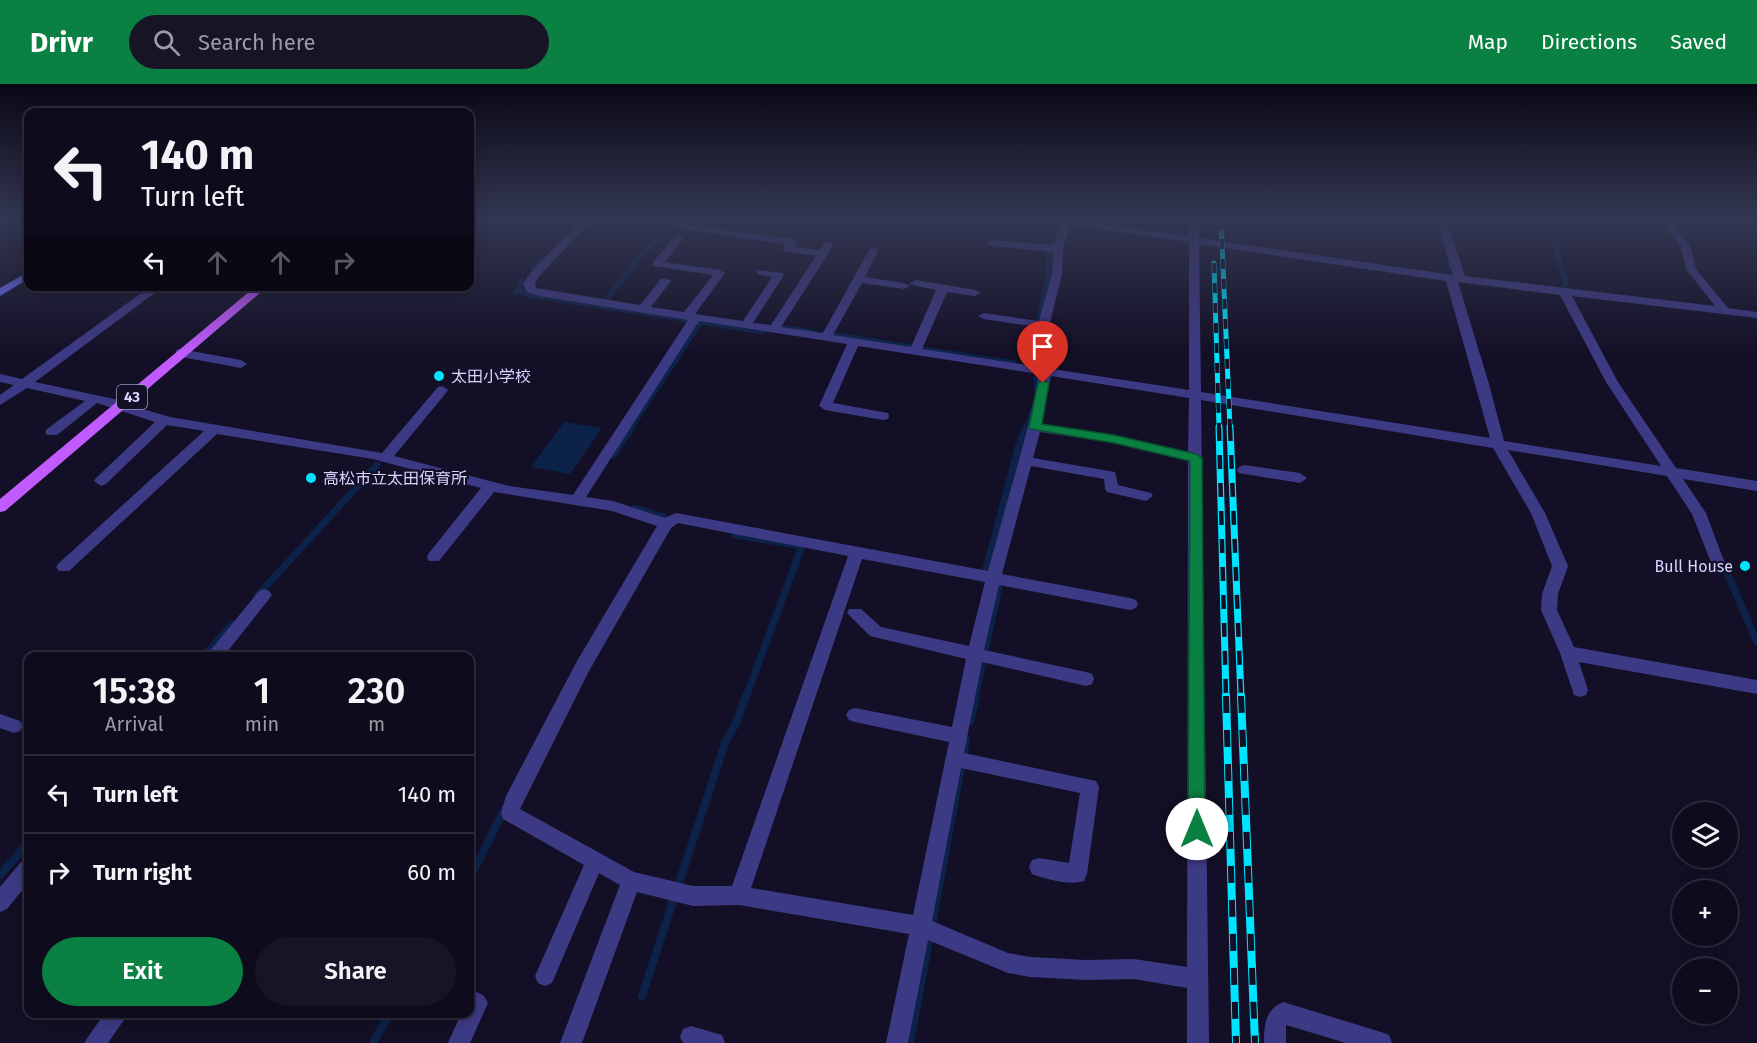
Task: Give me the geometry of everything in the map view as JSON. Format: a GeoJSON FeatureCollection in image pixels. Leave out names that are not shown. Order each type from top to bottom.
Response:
{"type":"FeatureCollection","features":[{"type":"Feature","properties":{"kind":"main road","name":"43"},"geometry":{"type":"LineString","coordinates":[[0,507],[121,406],[180,353],[257,291]]}},
{"type":"Feature","properties":{"kind":"street"},"geometry":{"type":"LineString","coordinates":[[545,264],[529,284],[531,290],[539,293],[1196,394],[1757,486]]}},
{"type":"Feature","properties":{"kind":"street"},"geometry":{"type":"LineString","coordinates":[[577,500],[720,273],[657,264]]}},
{"type":"Feature","properties":{"kind":"street"},"geometry":{"type":"LineString","coordinates":[[774,329],[816,264]]}},
{"type":"Feature","properties":{"kind":"street"},"geometry":{"type":"LineString","coordinates":[[826,338],[866,264]]}},
{"type":"Feature","properties":{"kind":"street"},"geometry":{"type":"LineString","coordinates":[[897,1043],[975,655],[993,579],[1035,427],[1044,325],[1057,264]]}},
{"type":"Feature","properties":{"kind":"street"},"geometry":{"type":"LineString","coordinates":[[1194,264],[1198,1043]]}},
{"type":"Feature","properties":{"kind":"street"},"geometry":{"type":"LineString","coordinates":[[1355,264],[1757,315]]}},
{"type":"Feature","properties":{"kind":"street"},"geometry":{"type":"LineString","coordinates":[[1452,264],[1498,444],[1538,513],[1560,566],[1550,594],[1550,610],[1568,652],[1580,690]]}},
{"type":"Feature","properties":{"kind":"street"},"geometry":{"type":"LineString","coordinates":[[1690,264],[1724,311]]}},
{"type":"Feature","properties":{"kind":"street"},"geometry":{"type":"LineString","coordinates":[[746,324],[779,275],[761,272]]}},
{"type":"Feature","properties":{"kind":"street"},"geometry":{"type":"LineString","coordinates":[[0,293],[24,278]]}},
{"type":"Feature","properties":{"kind":"street"},"geometry":{"type":"LineString","coordinates":[[858,279],[975,293]]}},
{"type":"Feature","properties":{"kind":"street"},"geometry":{"type":"LineString","coordinates":[[643,309],[665,281]]}},
{"type":"Feature","properties":{"kind":"street"},"geometry":{"type":"LineString","coordinates":[[915,352],[943,288]]}},
{"type":"Feature","properties":{"kind":"street"},"geometry":{"type":"LineString","coordinates":[[0,401],[152,291]]}},
{"type":"Feature","properties":{"kind":"street"},"geometry":{"type":"LineString","coordinates":[[1564,291],[1612,382],[1699,513],[1717,561]]}},
{"type":"Feature","properties":{"kind":"street"},"geometry":{"type":"LineString","coordinates":[[984,316],[1044,325]]}},
{"type":"Feature","properties":{"kind":"street"},"geometry":{"type":"LineString","coordinates":[[854,342],[825,406],[883,416]]}},
{"type":"Feature","properties":{"kind":"street"},"geometry":{"type":"LineString","coordinates":[[180,353],[241,364]]}},
{"type":"Feature","properties":{"kind":"street"},"geometry":{"type":"LineString","coordinates":[[0,378],[95,399],[165,420],[385,458],[491,486],[558,499],[613,506],[666,524]]}},
{"type":"Feature","properties":{"kind":"street"},"geometry":{"type":"LineString","coordinates":[[385,458],[442,390]]}},
{"type":"Feature","properties":{"kind":"street"},"geometry":{"type":"LineString","coordinates":[[52,432],[95,399]]}},
{"type":"Feature","properties":{"kind":"street"},"geometry":{"type":"LineString","coordinates":[[101,481],[165,420]]}},
{"type":"Feature","properties":{"kind":"street"},"geometry":{"type":"LineString","coordinates":[[1035,427],[1114,439],[1196,458]]}},
{"type":"Feature","properties":{"kind":"street"},"geometry":{"type":"LineString","coordinates":[[64,567],[214,429]]}},
{"type":"Feature","properties":{"kind":"street"},"geometry":{"type":"LineString","coordinates":[[1026,461],[1110,475],[1112,489],[1146,496]]}},
{"type":"Feature","properties":{"kind":"street"},"geometry":{"type":"LineString","coordinates":[[1244,470],[1300,478]]}},
{"type":"Feature","properties":{"kind":"street"},"geometry":{"type":"LineString","coordinates":[[434,557],[491,486]]}},
{"type":"Feature","properties":{"kind":"street"},"geometry":{"type":"LineString","coordinates":[[1130,604],[676,518],[666,524],[583,666],[512,802],[510,813],[632,881],[693,896],[739,896],[920,926],[1008,963],[1030,967],[1086,970],[1134,969],[1197,979]]}},
{"type":"Feature","properties":{"kind":"street"},"geometry":{"type":"LineString","coordinates":[[739,896],[857,552]]}},
{"type":"Feature","properties":{"kind":"street"},"geometry":{"type":"LineString","coordinates":[[217,652],[264,595]]}},
{"type":"Feature","properties":{"kind":"street"},"geometry":{"type":"LineString","coordinates":[[855,613],[876,633],[1086,679]]}},
{"type":"Feature","properties":{"kind":"street"},"geometry":{"type":"LineString","coordinates":[[1568,652],[1757,687]]}},
{"type":"Feature","properties":{"kind":"street"},"geometry":{"type":"LineString","coordinates":[[855,715],[957,736]]}},
{"type":"Feature","properties":{"kind":"street"},"geometry":{"type":"LineString","coordinates":[[953,759],[1090,787],[1077,874],[1039,867]]}},
{"type":"Feature","properties":{"kind":"street"},"geometry":{"type":"LineString","coordinates":[[545,976],[595,861]]}},
{"type":"Feature","properties":{"kind":"street"},"geometry":{"type":"LineString","coordinates":[[0,902],[24,874]]}},
{"type":"Feature","properties":{"kind":"street"},"geometry":{"type":"LineString","coordinates":[[571,1043],[632,881]]}},
{"type":"Feature","properties":{"kind":"street"},"geometry":{"type":"LineString","coordinates":[[474,1010],[477,1003]]}},
{"type":"Feature","properties":{"kind":"street"},"geometry":{"type":"LineString","coordinates":[[1275,1043],[1274,1025],[1277,1017],[1282,1013],[1381,1043]]}},
{"type":"Feature","properties":{"kind":"street"},"geometry":{"type":"LineString","coordinates":[[95,1043],[114,1018]]}},
{"type":"Feature","properties":{"kind":"street"},"geometry":{"type":"LineString","coordinates":[[459,1043],[470,1018]]}},
{"type":"Feature","properties":{"kind":"street"},"geometry":{"type":"LineString","coordinates":[[692,1037],[714,1043]]}},
{"type":"Feature","properties":{"kind":"water"},"geometry":{"type":"Polygon","coordinates":[[[564,422],[602,428],[570,474],[531,467],[564,422]]]}},
{"type":"Feature","properties":{"kind":"waterway"},"geometry":{"type":"LineString","coordinates":[[533,268],[537,264]]}},
{"type":"Feature","properties":{"kind":"waterway"},"geometry":{"type":"LineString","coordinates":[[608,297],[634,264]]}},
{"type":"Feature","properties":{"kind":"waterway"},"geometry":{"type":"LineString","coordinates":[[1032,348],[1049,275],[1049,264]]}},
{"type":"Feature","properties":{"kind":"waterway"},"geometry":{"type":"LineString","coordinates":[[1449,264],[1450,268]]}},
{"type":"Feature","properties":{"kind":"waterway"},"geometry":{"type":"LineString","coordinates":[[1560,264],[1566,285]]}},
{"type":"Feature","properties":{"kind":"waterway"},"geometry":{"type":"LineString","coordinates":[[518,289],[523,279]]}},
{"type":"Feature","properties":{"kind":"waterway"},"geometry":{"type":"LineString","coordinates":[[516,293],[518,289]]}},
{"type":"Feature","properties":{"kind":"waterway"},"geometry":{"type":"LineString","coordinates":[[518,289],[530,295],[701,322]]}},
{"type":"Feature","properties":{"kind":"waterway"},"geometry":{"type":"LineString","coordinates":[[631,428],[701,322]]}},
{"type":"Feature","properties":{"kind":"waterway"},"geometry":{"type":"LineString","coordinates":[[701,322],[763,332]]}},
{"type":"Feature","properties":{"kind":"waterway"},"geometry":{"type":"LineString","coordinates":[[780,327],[813,332]]}},
{"type":"Feature","properties":{"kind":"waterway"},"geometry":{"type":"LineString","coordinates":[[824,333],[1014,363]]}},
{"type":"Feature","properties":{"kind":"waterway"},"geometry":{"type":"LineString","coordinates":[[1036,378],[1037,394]]}},
{"type":"Feature","properties":{"kind":"waterway"},"geometry":{"type":"LineString","coordinates":[[1026,428],[1034,407]]}},
{"type":"Feature","properties":{"kind":"waterway"},"geometry":{"type":"LineString","coordinates":[[613,455],[632,427]]}},
{"type":"Feature","properties":{"kind":"waterway"},"geometry":{"type":"LineString","coordinates":[[986,569],[1019,445],[1026,427]]}},
{"type":"Feature","properties":{"kind":"waterway"},"geometry":{"type":"LineString","coordinates":[[257,596],[377,465]]}},
{"type":"Feature","properties":{"kind":"waterway"},"geometry":{"type":"LineString","coordinates":[[635,508],[664,517]]}},
{"type":"Feature","properties":{"kind":"waterway"},"geometry":{"type":"LineString","coordinates":[[735,535],[802,546],[746,697]]}},
{"type":"Feature","properties":{"kind":"waterway"},"geometry":{"type":"LineString","coordinates":[[1722,561],[1757,642]]}},
{"type":"Feature","properties":{"kind":"waterway"},"geometry":{"type":"LineString","coordinates":[[975,697],[999,588]]}},
{"type":"Feature","properties":{"kind":"waterway"},"geometry":{"type":"LineString","coordinates":[[207,652],[232,624]]}},
{"type":"Feature","properties":{"kind":"waterway"},"geometry":{"type":"LineString","coordinates":[[642,996],[725,743],[736,723],[746,696]]}},
{"type":"Feature","properties":{"kind":"waterway"},"geometry":{"type":"LineString","coordinates":[[970,721],[976,696]]}},
{"type":"Feature","properties":{"kind":"waterway"},"geometry":{"type":"LineString","coordinates":[[910,1043],[966,740]]}},
{"type":"Feature","properties":{"kind":"waterway"},"geometry":{"type":"LineString","coordinates":[[474,870],[505,808]]}},
{"type":"Feature","properties":{"kind":"waterway"},"geometry":{"type":"LineString","coordinates":[[0,875],[24,848]]}},
{"type":"Feature","properties":{"kind":"waterway"},"geometry":{"type":"LineString","coordinates":[[373,1043],[387,1018]]}},
{"type":"Feature","properties":{"kind":"railway"},"geometry":{"type":"LineString","coordinates":[[1214,264],[1219,428]]}},
{"type":"Feature","properties":{"kind":"railway"},"geometry":{"type":"LineString","coordinates":[[1223,264],[1230,428]]}},
{"type":"Feature","properties":{"kind":"railway"},"geometry":{"type":"LineString","coordinates":[[1219,427],[1226,697]]}},
{"type":"Feature","properties":{"kind":"railway"},"geometry":{"type":"LineString","coordinates":[[1230,427],[1241,697]]}},
{"type":"Feature","properties":{"kind":"railway"},"geometry":{"type":"LineString","coordinates":[[1226,696],[1236,1043]]}},
{"type":"Feature","properties":{"kind":"railway"},"geometry":{"type":"LineString","coordinates":[[1241,696],[1255,1043]]}},
{"type":"Feature","properties":{"kind":"place","name":"太田小学校"},"geometry":{"type":"Point","coordinates":[439,376]}},
{"type":"Feature","properties":{"kind":"place","name":"高松市立太田保育所"},"geometry":{"type":"Point","coordinates":[311,478]}},
{"type":"Feature","properties":{"kind":"place","name":"Bull House"},"geometry":{"type":"Point","coordinates":[1745,566]}},
{"type":"Feature","properties":{"kind":"route"},"geometry":{"type":"LineString","coordinates":[[1043,383],[1035,427],[1114,439],[1196,458],[1197,829]]}}]}
